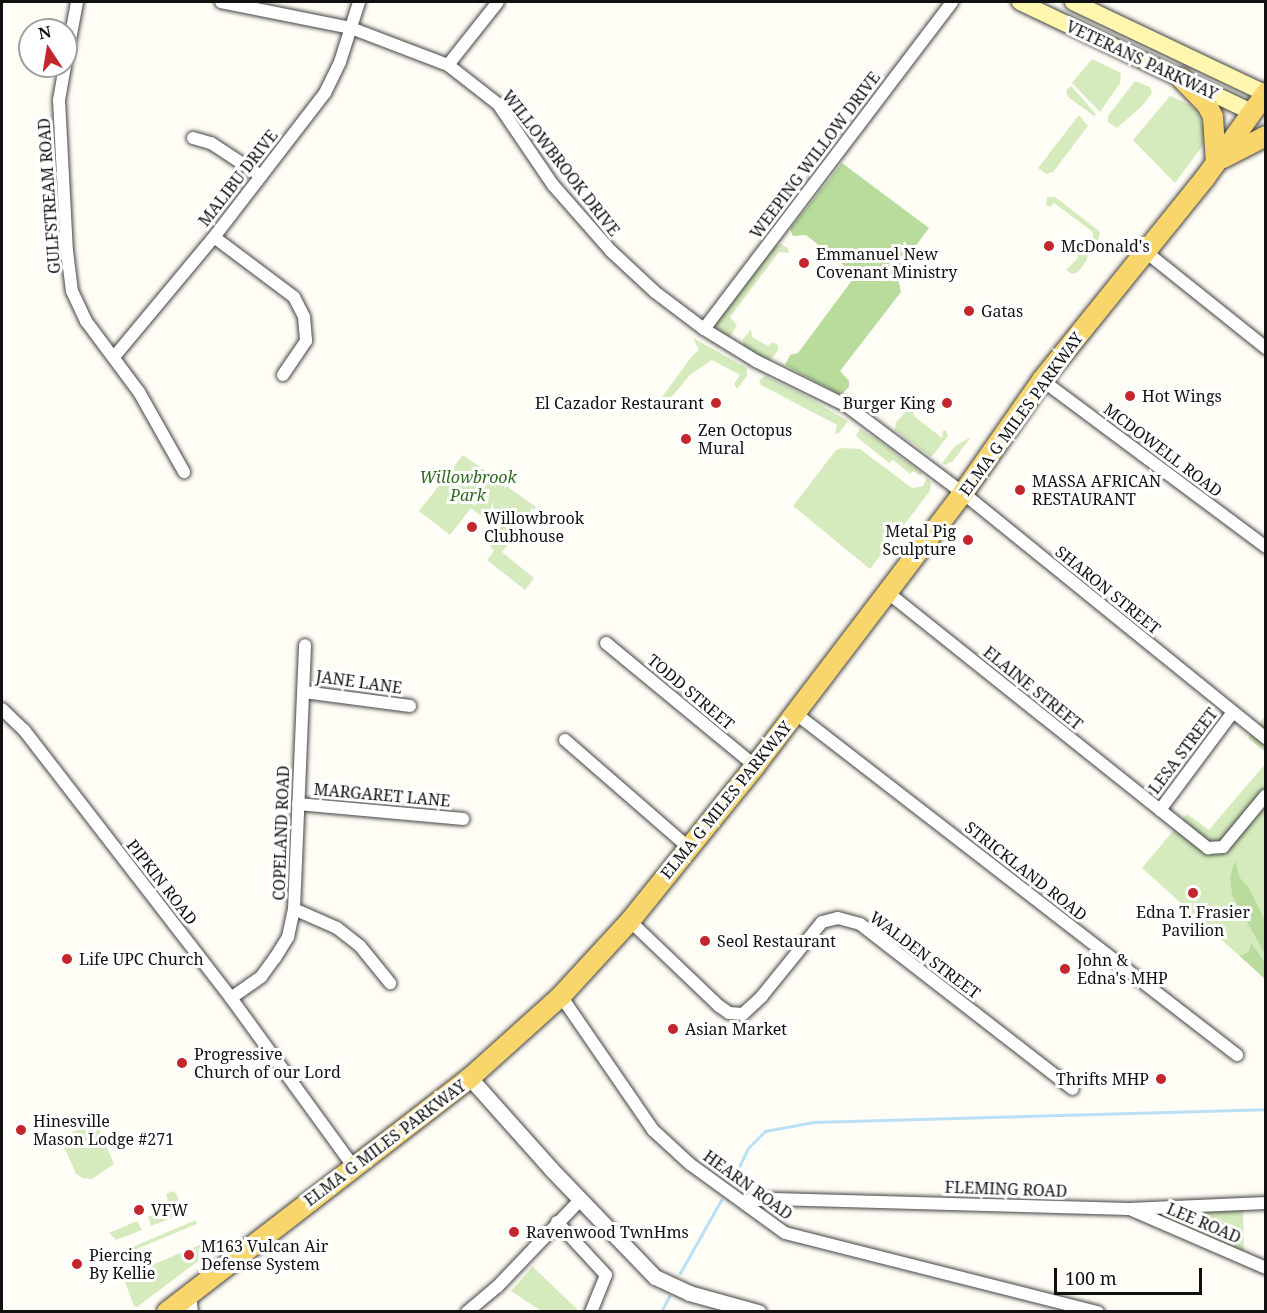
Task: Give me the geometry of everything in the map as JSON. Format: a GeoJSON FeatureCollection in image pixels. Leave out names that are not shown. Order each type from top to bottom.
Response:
{"type":"FeatureCollection","features":[{"type":"Feature","properties":{"kind":"main road","name":"VETERANS PARKWAY"},"geometry":{"type":"LineString","coordinates":[[1020,2],[1259,116]]}},
{"type":"Feature","properties":{"kind":"main road","name":"VETERANS PARKWAY"},"geometry":{"type":"LineString","coordinates":[[1073,2],[1266,93]]}},
{"type":"Feature","properties":{"kind":"main road"},"geometry":{"type":"LineString","coordinates":[[1181,78],[1208,105],[1213,117],[1216,163],[1244,145],[1266,136]]}},
{"type":"Feature","properties":{"kind":"main road","name":"ELMA G MILES PARKWAY"},"geometry":{"type":"LineString","coordinates":[[167,1311],[191,1303],[354,1167],[470,1078],[561,996],[630,921],[755,766],[963,493],[1042,380],[1216,163],[1259,116],[1266,93]]}},
{"type":"Feature","properties":{"kind":"street"},"geometry":{"type":"LineString","coordinates":[[74,18],[77,2]]}},
{"type":"Feature","properties":{"kind":"street","name":"WILLOWBROOK DRIVE"},"geometry":{"type":"LineString","coordinates":[[221,2],[351,28],[448,65],[498,104],[554,184],[611,251],[656,292],[704,329],[756,361],[847,406],[963,493]]}},
{"type":"Feature","properties":{"kind":"street","name":"MALIBU DRIVE"},"geometry":{"type":"LineString","coordinates":[[114,357],[214,237],[325,93],[340,62],[359,2]]}},
{"type":"Feature","properties":{"kind":"street"},"geometry":{"type":"LineString","coordinates":[[448,65],[498,2]]}},
{"type":"Feature","properties":{"kind":"street","name":"WEEPING WILLOW DRIVE"},"geometry":{"type":"LineString","coordinates":[[704,329],[952,2]]}},
{"type":"Feature","properties":{"kind":"street","name":"GULFSTREAM ROAD"},"geometry":{"type":"LineString","coordinates":[[63,78],[59,100],[67,251],[72,291],[86,321],[139,392],[184,472]]}},
{"type":"Feature","properties":{"kind":"street"},"geometry":{"type":"LineString","coordinates":[[193,138],[211,143],[261,176]]}},
{"type":"Feature","properties":{"kind":"street"},"geometry":{"type":"LineString","coordinates":[[214,237],[294,297],[304,317],[306,341],[283,375]]}},
{"type":"Feature","properties":{"kind":"street"},"geometry":{"type":"LineString","coordinates":[[1146,252],[1266,348]]}},
{"type":"Feature","properties":{"kind":"street","name":"MCDOWELL ROAD"},"geometry":{"type":"LineString","coordinates":[[1042,380],[1266,548]]}},
{"type":"Feature","properties":{"kind":"street","name":"SHARON STREET"},"geometry":{"type":"LineString","coordinates":[[963,493],[1266,738]]}},
{"type":"Feature","properties":{"kind":"street","name":"ELAINE STREET"},"geometry":{"type":"LineString","coordinates":[[887,592],[1203,846],[1217,849],[1223,847],[1266,795]]}},
{"type":"Feature","properties":{"kind":"street","name":"TODD STREET"},"geometry":{"type":"LineString","coordinates":[[606,643],[755,766]]}},
{"type":"Feature","properties":{"kind":"street","name":"COPELAND ROAD"},"geometry":{"type":"LineString","coordinates":[[231,998],[261,977],[275,958],[288,937],[294,909],[305,645]]}},
{"type":"Feature","properties":{"kind":"street","name":"JANE LANE"},"geometry":{"type":"LineString","coordinates":[[304,692],[410,706]]}},
{"type":"Feature","properties":{"kind":"street","name":"PIPKIN ROAD"},"geometry":{"type":"LineString","coordinates":[[2,709],[24,730],[231,998],[354,1167]]}},
{"type":"Feature","properties":{"kind":"street","name":"LESA STREET"},"geometry":{"type":"LineString","coordinates":[[1160,810],[1233,712]]}},
{"type":"Feature","properties":{"kind":"street","name":"STRICKLAND ROAD"},"geometry":{"type":"LineString","coordinates":[[795,713],[1237,1055]]}},
{"type":"Feature","properties":{"kind":"street"},"geometry":{"type":"LineString","coordinates":[[565,740],[688,847]]}},
{"type":"Feature","properties":{"kind":"street","name":"MARGARET LANE"},"geometry":{"type":"LineString","coordinates":[[298,804],[463,819]]}},
{"type":"Feature","properties":{"kind":"street"},"geometry":{"type":"LineString","coordinates":[[294,909],[337,928],[360,946],[390,983]]}},
{"type":"Feature","properties":{"kind":"street","name":"WALDEN STREET"},"geometry":{"type":"LineString","coordinates":[[630,921],[729,1013],[743,1014],[762,996],[822,922],[838,918],[860,924],[1073,1089]]}},
{"type":"Feature","properties":{"kind":"street","name":"HEARN ROAD"},"geometry":{"type":"LineString","coordinates":[[561,996],[653,1130],[690,1164],[745,1201],[785,1233],[1098,1311]]}},
{"type":"Feature","properties":{"kind":"street"},"geometry":{"type":"LineString","coordinates":[[470,1078],[580,1200],[655,1277],[689,1293],[758,1311]]}},
{"type":"Feature","properties":{"kind":"street","name":"FLEMING ROAD"},"geometry":{"type":"LineString","coordinates":[[745,1201],[773,1199],[1129,1209],[1266,1203]]}},
{"type":"Feature","properties":{"kind":"street"},"geometry":{"type":"LineString","coordinates":[[470,1311],[497,1287],[580,1200]]}},
{"type":"Feature","properties":{"kind":"street","name":"LEE ROAD"},"geometry":{"type":"LineString","coordinates":[[1129,1209],[1266,1268]]}},
{"type":"Feature","properties":{"kind":"street"},"geometry":{"type":"LineString","coordinates":[[558,1222],[606,1275],[591,1311]]}},
{"type":"Feature","properties":{"kind":"green space"},"geometry":{"type":"Polygon","coordinates":[[[1092,59],[1121,73],[1120,83],[1100,112],[1072,83],[1092,59]]]}},
{"type":"Feature","properties":{"kind":"green space"},"geometry":{"type":"Polygon","coordinates":[[[1135,81],[1150,87],[1152,93],[1142,106],[1117,128],[1108,122],[1108,116],[1135,81]]]}},
{"type":"Feature","properties":{"kind":"green space"},"geometry":{"type":"Polygon","coordinates":[[[1071,86],[1096,114],[1094,116],[1068,97],[1066,90],[1071,86]]]}},
{"type":"Feature","properties":{"kind":"green space"},"geometry":{"type":"Polygon","coordinates":[[[1170,96],[1196,110],[1204,129],[1203,145],[1175,183],[1133,140],[1170,96]]]}},
{"type":"Feature","properties":{"kind":"green space"},"geometry":{"type":"Polygon","coordinates":[[[1079,115],[1088,126],[1053,172],[1046,174],[1038,168],[1079,115]]]}},
{"type":"Feature","properties":{"kind":"green space"},"geometry":{"type":"Polygon","coordinates":[[[842,163],[929,228],[897,271],[901,292],[840,371],[849,381],[849,387],[841,395],[785,365],[790,355],[798,353],[856,275],[806,235],[793,236],[790,229],[842,163]]]}},
{"type":"Feature","properties":{"kind":"green space"},"geometry":{"type":"Polygon","coordinates":[[[1047,197],[1055,197],[1098,230],[1100,233],[1098,240],[1093,240],[1093,232],[1054,203],[1050,207],[1046,205],[1047,197]]]}},
{"type":"Feature","properties":{"kind":"green space"},"geometry":{"type":"Polygon","coordinates":[[[781,244],[788,248],[789,253],[779,252],[730,317],[737,325],[731,335],[728,337],[717,332],[716,323],[721,316],[774,247],[781,244]]]}},
{"type":"Feature","properties":{"kind":"green space"},"geometry":{"type":"Polygon","coordinates":[[[1085,248],[1088,254],[1087,260],[1078,272],[1072,274],[1066,270],[1077,259],[1080,250],[1085,248]]]}},
{"type":"Feature","properties":{"kind":"green space"},"geometry":{"type":"Polygon","coordinates":[[[751,329],[752,337],[768,346],[772,342],[778,345],[778,350],[771,359],[767,360],[743,347],[743,339],[751,329]]]}},
{"type":"Feature","properties":{"kind":"green space"},"geometry":{"type":"Polygon","coordinates":[[[693,338],[747,368],[747,376],[737,389],[734,384],[740,375],[712,360],[691,374],[658,413],[656,405],[692,356],[699,350],[693,338]]]}},
{"type":"Feature","properties":{"kind":"green space"},"geometry":{"type":"Polygon","coordinates":[[[765,376],[806,396],[848,421],[839,433],[835,434],[837,425],[761,385],[759,381],[765,376]]]}},
{"type":"Feature","properties":{"kind":"green space"},"geometry":{"type":"Polygon","coordinates":[[[912,405],[914,416],[942,438],[943,431],[946,430],[948,436],[933,455],[930,456],[895,430],[896,422],[912,405]]]}},
{"type":"Feature","properties":{"kind":"green space"},"geometry":{"type":"Polygon","coordinates":[[[860,429],[923,474],[919,475],[913,471],[910,474],[893,460],[889,463],[858,438],[856,435],[860,429]]]}},
{"type":"Feature","properties":{"kind":"green space"},"geometry":{"type":"Polygon","coordinates":[[[971,437],[953,461],[946,465],[942,463],[955,446],[971,437]]]}},
{"type":"Feature","properties":{"kind":"green space"},"geometry":{"type":"Polygon","coordinates":[[[860,449],[912,488],[923,486],[927,478],[931,483],[930,491],[870,569],[793,506],[836,450],[860,449]]]}},
{"type":"Feature","properties":{"kind":"green space","name":"Willowbrook Park"},"geometry":{"type":"Polygon","coordinates":[[[463,455],[536,507],[502,552],[534,578],[525,590],[487,560],[494,551],[490,546],[494,540],[484,531],[490,523],[471,508],[450,535],[419,511],[463,455]]]}},
{"type":"Feature","properties":{"kind":"green space"},"geometry":{"type":"Polygon","coordinates":[[[1265,716],[1265,752],[1248,738],[1265,716]]]}},
{"type":"Feature","properties":{"kind":"green space"},"geometry":{"type":"Polygon","coordinates":[[[1265,764],[1265,979],[1142,868],[1187,814],[1209,830],[1265,764]]]}},
{"type":"Feature","properties":{"kind":"green space"},"geometry":{"type":"Polygon","coordinates":[[[1235,861],[1240,878],[1249,888],[1265,921],[1265,954],[1232,895],[1230,877],[1235,861]]]}},
{"type":"Feature","properties":{"kind":"green space"},"geometry":{"type":"Polygon","coordinates":[[[1251,943],[1265,962],[1265,979],[1240,956],[1249,952],[1251,943]]]}},
{"type":"Feature","properties":{"kind":"green space"},"geometry":{"type":"Polygon","coordinates":[[[96,1123],[114,1164],[92,1179],[83,1178],[76,1174],[60,1137],[96,1123]]]}},
{"type":"Feature","properties":{"kind":"green space"},"geometry":{"type":"Polygon","coordinates":[[[174,1191],[187,1212],[151,1226],[148,1217],[164,1210],[162,1205],[168,1202],[166,1194],[174,1191]]]}},
{"type":"Feature","properties":{"kind":"green space"},"geometry":{"type":"Polygon","coordinates":[[[1243,1204],[1244,1259],[1144,1215],[1243,1204]]]}},
{"type":"Feature","properties":{"kind":"green space"},"geometry":{"type":"Polygon","coordinates":[[[196,1220],[197,1224],[117,1257],[116,1254],[196,1220]]]}},
{"type":"Feature","properties":{"kind":"green space"},"geometry":{"type":"Polygon","coordinates":[[[137,1221],[142,1230],[116,1240],[109,1233],[137,1221]]]}},
{"type":"Feature","properties":{"kind":"green space"},"geometry":{"type":"Polygon","coordinates":[[[209,1241],[214,1249],[137,1307],[134,1306],[123,1277],[209,1241]]]}},
{"type":"Feature","properties":{"kind":"green space"},"geometry":{"type":"Polygon","coordinates":[[[533,1266],[579,1311],[541,1311],[511,1291],[533,1266]]]}},
{"type":"Feature","properties":{"kind":"waterway"},"geometry":{"type":"LineString","coordinates":[[732,1181],[748,1148],[765,1131],[813,1122],[1266,1109]]}},
{"type":"Feature","properties":{"kind":"waterway"},"geometry":{"type":"LineString","coordinates":[[680,1273],[721,1200]]}},
{"type":"Feature","properties":{"kind":"waterway"},"geometry":{"type":"LineString","coordinates":[[661,1312],[669,1296]]}},
{"type":"Feature","properties":{"kind":"place","name":"McDonald's"},"geometry":{"type":"Point","coordinates":[1049,246]}},
{"type":"Feature","properties":{"kind":"place","name":"Emmanuel New Covenant Ministry"},"geometry":{"type":"Point","coordinates":[804,263]}},
{"type":"Feature","properties":{"kind":"place","name":"Gatas"},"geometry":{"type":"Point","coordinates":[969,311]}},
{"type":"Feature","properties":{"kind":"place","name":"Hot Wings"},"geometry":{"type":"Point","coordinates":[1130,396]}},
{"type":"Feature","properties":{"kind":"place","name":"El Cazador Restaurant"},"geometry":{"type":"Point","coordinates":[716,403]}},
{"type":"Feature","properties":{"kind":"place","name":"Burger King"},"geometry":{"type":"Point","coordinates":[947,403]}},
{"type":"Feature","properties":{"kind":"place","name":"Zen Octopus Mural"},"geometry":{"type":"Point","coordinates":[686,439]}},
{"type":"Feature","properties":{"kind":"place","name":"MASSA AFRICAN RESTAURANT"},"geometry":{"type":"Point","coordinates":[1020,490]}},
{"type":"Feature","properties":{"kind":"place","name":"Willowbrook Clubhouse"},"geometry":{"type":"Point","coordinates":[472,527]}},
{"type":"Feature","properties":{"kind":"place","name":"Metal Pig Sculpture"},"geometry":{"type":"Point","coordinates":[968,540]}},
{"type":"Feature","properties":{"kind":"place","name":"Edna T. Frasier Pavilion"},"geometry":{"type":"Point","coordinates":[1193,893]}},
{"type":"Feature","properties":{"kind":"place","name":"Seol Restaurant"},"geometry":{"type":"Point","coordinates":[705,941]}},
{"type":"Feature","properties":{"kind":"place","name":"Life UPC Church"},"geometry":{"type":"Point","coordinates":[67,959]}},
{"type":"Feature","properties":{"kind":"place","name":"John & Edna's MHP"},"geometry":{"type":"Point","coordinates":[1065,969]}},
{"type":"Feature","properties":{"kind":"place","name":"Asian Market"},"geometry":{"type":"Point","coordinates":[673,1029]}},
{"type":"Feature","properties":{"kind":"place","name":"Progressive Church of our Lord"},"geometry":{"type":"Point","coordinates":[182,1063]}},
{"type":"Feature","properties":{"kind":"place","name":"Thrifts MHP"},"geometry":{"type":"Point","coordinates":[1161,1079]}},
{"type":"Feature","properties":{"kind":"place","name":"Hinesville Mason Lodge #271"},"geometry":{"type":"Point","coordinates":[21,1130]}},
{"type":"Feature","properties":{"kind":"place","name":"VFW"},"geometry":{"type":"Point","coordinates":[139,1210]}},
{"type":"Feature","properties":{"kind":"place","name":"Ravenwood TwnHms"},"geometry":{"type":"Point","coordinates":[514,1232]}},
{"type":"Feature","properties":{"kind":"place","name":"M163 Vulcan Air Defense System"},"geometry":{"type":"Point","coordinates":[189,1255]}},
{"type":"Feature","properties":{"kind":"place","name":"Piercing By Kellie"},"geometry":{"type":"Point","coordinates":[77,1264]}}]}
